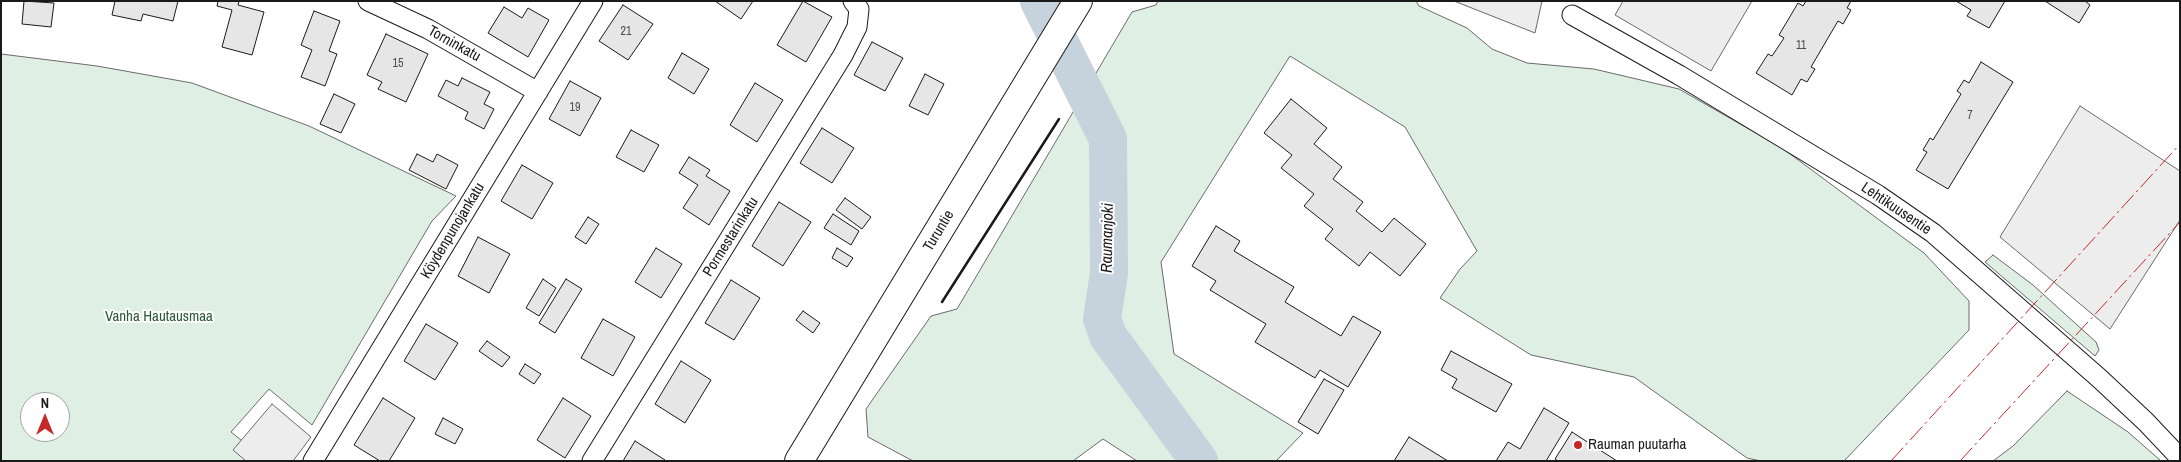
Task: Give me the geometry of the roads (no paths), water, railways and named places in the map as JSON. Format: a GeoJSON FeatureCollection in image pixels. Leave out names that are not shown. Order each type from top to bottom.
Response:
{"type":"FeatureCollection","features":[{"type":"Feature","properties":{"kind":"highway","name":"Turuntie"},"geometry":{"type":"LineString","coordinates":[[800,461],[1074,7]]}},
{"type":"Feature","properties":{"kind":"street","name":"Torninkatu"},"geometry":{"type":"LineString","coordinates":[[368,1],[428,29],[538,92]]}},
{"type":"Feature","properties":{"kind":"street","name":"Köydenpunojankatu"},"geometry":{"type":"LineString","coordinates":[[313,461],[593,1]]}},
{"type":"Feature","properties":{"kind":"street","name":"Pormestarinkatu"},"geometry":{"type":"LineString","coordinates":[[592,461],[843,55],[858,27],[856,5]]}},
{"type":"Feature","properties":{"kind":"street","name":"Lehtikuusentie"},"geometry":{"type":"LineString","coordinates":[[1572,15],[1679,74],[1878,195],[1933,233],[2099,378],[2146,422],[2180,458]]}},
{"type":"Feature","properties":{"kind":"waterway","name":"Raumanjoki"},"geometry":{"type":"LineString","coordinates":[[1039,1],[1108,139],[1109,273],[1102,319],[1108,336],[1199,461]]}},
{"type":"Feature","properties":{"kind":"place","name":"Rauman puutarha"},"geometry":{"type":"Point","coordinates":[1578,445]}},
{"type":"Feature","properties":{"kind":"park label","name":"Vanha Hautausmaa"},"geometry":{"type":"Point","coordinates":[159,317]}}]}
